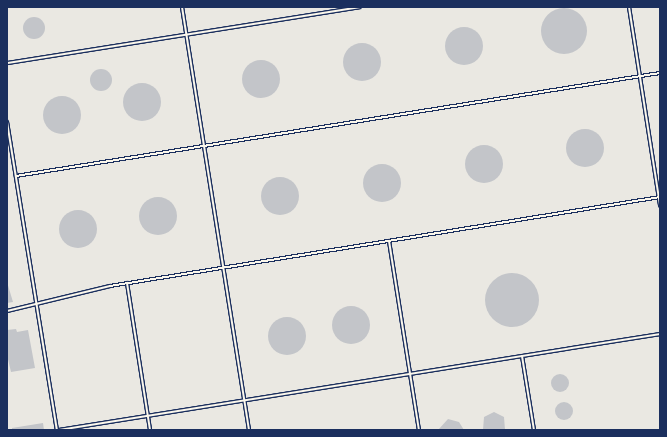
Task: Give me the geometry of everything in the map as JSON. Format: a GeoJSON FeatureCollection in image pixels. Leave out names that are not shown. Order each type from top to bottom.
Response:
{"type":"FeatureCollection","features":[{"type":"Feature","properties":{"kind":"lane"},"geometry":{"type":"LineString","coordinates":[[182,7],[249,430]]}},
{"type":"Feature","properties":{"kind":"lane"},"geometry":{"type":"LineString","coordinates":[[7,63],[360,7]]}},
{"type":"Feature","properties":{"kind":"lane"},"geometry":{"type":"LineString","coordinates":[[629,7],[660,206]]}},
{"type":"Feature","properties":{"kind":"lane"},"geometry":{"type":"LineString","coordinates":[[16,176],[660,73]]}},
{"type":"Feature","properties":{"kind":"lane"},"geometry":{"type":"LineString","coordinates":[[7,122],[58,430],[660,334]]}},
{"type":"Feature","properties":{"kind":"lane"},"geometry":{"type":"LineString","coordinates":[[7,311],[127,283],[659,197]]}},
{"type":"Feature","properties":{"kind":"lane"},"geometry":{"type":"LineString","coordinates":[[389,241],[419,430]]}},
{"type":"Feature","properties":{"kind":"lane"},"geometry":{"type":"LineString","coordinates":[[127,283],[150,430]]}},
{"type":"Feature","properties":{"kind":"lane"},"geometry":{"type":"LineString","coordinates":[[522,356],[534,430]]}},
{"type":"Feature","properties":{"kind":"shaded area"},"geometry":{"type":"Polygon","coordinates":[[[7,7],[660,7],[660,430],[7,430],[7,7]]]}},
{"type":"Feature","properties":{"kind":"building"},"geometry":{"type":"Polygon","coordinates":[[[560,8],[568,8],[577,12],[583,18],[587,31],[583,44],[577,50],[568,54],[560,54],[551,50],[545,44],[541,35],[541,27],[545,18],[551,12],[560,8]]]}},
{"type":"Feature","properties":{"kind":"building"},"geometry":{"type":"Polygon","coordinates":[[[34,17],[42,20],[45,28],[42,36],[34,39],[26,36],[23,28],[26,20],[34,17]]]}},
{"type":"Feature","properties":{"kind":"building"},"geometry":{"type":"Polygon","coordinates":[[[464,27],[477,33],[483,46],[477,59],[464,65],[451,59],[445,46],[451,33],[464,27]]]}},
{"type":"Feature","properties":{"kind":"building"},"geometry":{"type":"Polygon","coordinates":[[[358,43],[366,43],[376,48],[380,55],[380,69],[376,76],[366,81],[358,81],[348,76],[346,73],[343,66],[343,58],[348,48],[351,46],[358,43]]]}},
{"type":"Feature","properties":{"kind":"building"},"geometry":{"type":"Polygon","coordinates":[[[257,60],[265,60],[275,65],[279,72],[279,86],[275,93],[265,98],[257,98],[247,93],[245,90],[242,83],[242,75],[247,65],[250,63],[257,60]]]}},
{"type":"Feature","properties":{"kind":"building"},"geometry":{"type":"Polygon","coordinates":[[[101,69],[109,72],[112,80],[109,88],[101,91],[93,88],[90,80],[93,72],[101,69]]]}},
{"type":"Feature","properties":{"kind":"building"},"geometry":{"type":"Polygon","coordinates":[[[142,83],[152,86],[158,92],[161,102],[158,112],[152,118],[142,121],[132,118],[126,112],[123,102],[126,92],[132,86],[142,83]]]}},
{"type":"Feature","properties":{"kind":"building"},"geometry":{"type":"Polygon","coordinates":[[[62,96],[75,102],[81,115],[75,128],[62,134],[49,128],[43,115],[49,102],[62,96]]]}},
{"type":"Feature","properties":{"kind":"building"},"geometry":{"type":"Polygon","coordinates":[[[585,129],[598,135],[604,148],[598,161],[585,167],[572,161],[566,148],[572,135],[585,129]]]}},
{"type":"Feature","properties":{"kind":"building"},"geometry":{"type":"Polygon","coordinates":[[[484,145],[494,148],[500,154],[503,164],[500,174],[494,180],[484,183],[474,180],[468,174],[465,164],[468,154],[474,148],[484,145]]]}},
{"type":"Feature","properties":{"kind":"building"},"geometry":{"type":"Polygon","coordinates":[[[382,164],[395,170],[401,183],[395,196],[382,202],[369,196],[363,183],[369,170],[382,164]]]}},
{"type":"Feature","properties":{"kind":"building"},"geometry":{"type":"Polygon","coordinates":[[[280,177],[290,180],[296,186],[299,196],[296,206],[290,212],[280,215],[270,212],[264,206],[261,196],[264,186],[270,180],[280,177]]]}},
{"type":"Feature","properties":{"kind":"building"},"geometry":{"type":"Polygon","coordinates":[[[154,197],[162,197],[169,200],[174,205],[177,216],[174,227],[169,232],[162,235],[154,235],[147,232],[142,227],[139,220],[139,212],[142,205],[147,200],[154,197]]]}},
{"type":"Feature","properties":{"kind":"building"},"geometry":{"type":"Polygon","coordinates":[[[78,210],[91,216],[97,229],[91,242],[78,248],[65,242],[59,229],[65,216],[78,210]]]}},
{"type":"Feature","properties":{"kind":"building"},"geometry":{"type":"Polygon","coordinates":[[[507,273],[517,273],[527,277],[535,285],[539,295],[539,305],[535,315],[527,323],[517,327],[507,327],[497,323],[489,315],[485,305],[485,295],[489,285],[497,277],[507,273]]]}},
{"type":"Feature","properties":{"kind":"building"},"geometry":{"type":"Polygon","coordinates":[[[7,282],[13,302],[7,303],[7,282]]]}},
{"type":"Feature","properties":{"kind":"building"},"geometry":{"type":"Polygon","coordinates":[[[351,306],[361,309],[367,315],[370,325],[367,335],[361,341],[351,344],[341,341],[335,335],[332,325],[335,315],[341,309],[351,306]]]}},
{"type":"Feature","properties":{"kind":"building"},"geometry":{"type":"Polygon","coordinates":[[[283,317],[291,317],[303,326],[306,336],[303,346],[297,352],[291,355],[283,355],[271,346],[268,340],[268,332],[277,320],[283,317]]]}},
{"type":"Feature","properties":{"kind":"building"},"geometry":{"type":"Polygon","coordinates":[[[16,329],[17,332],[28,330],[35,368],[11,372],[7,355],[7,330],[16,329]]]}},
{"type":"Feature","properties":{"kind":"building"},"geometry":{"type":"Polygon","coordinates":[[[560,374],[566,377],[569,383],[566,389],[560,392],[554,389],[551,383],[554,377],[560,374]]]}},
{"type":"Feature","properties":{"kind":"building"},"geometry":{"type":"Polygon","coordinates":[[[564,402],[570,405],[573,411],[570,417],[564,420],[558,417],[555,411],[558,405],[564,402]]]}},
{"type":"Feature","properties":{"kind":"building"},"geometry":{"type":"Polygon","coordinates":[[[494,412],[504,417],[505,430],[483,430],[484,417],[494,412]]]}},
{"type":"Feature","properties":{"kind":"building"},"geometry":{"type":"Polygon","coordinates":[[[448,419],[459,422],[464,430],[438,430],[448,419]]]}},
{"type":"Feature","properties":{"kind":"building"},"geometry":{"type":"Polygon","coordinates":[[[43,423],[44,430],[12,430],[12,428],[43,423]]]}}]}
